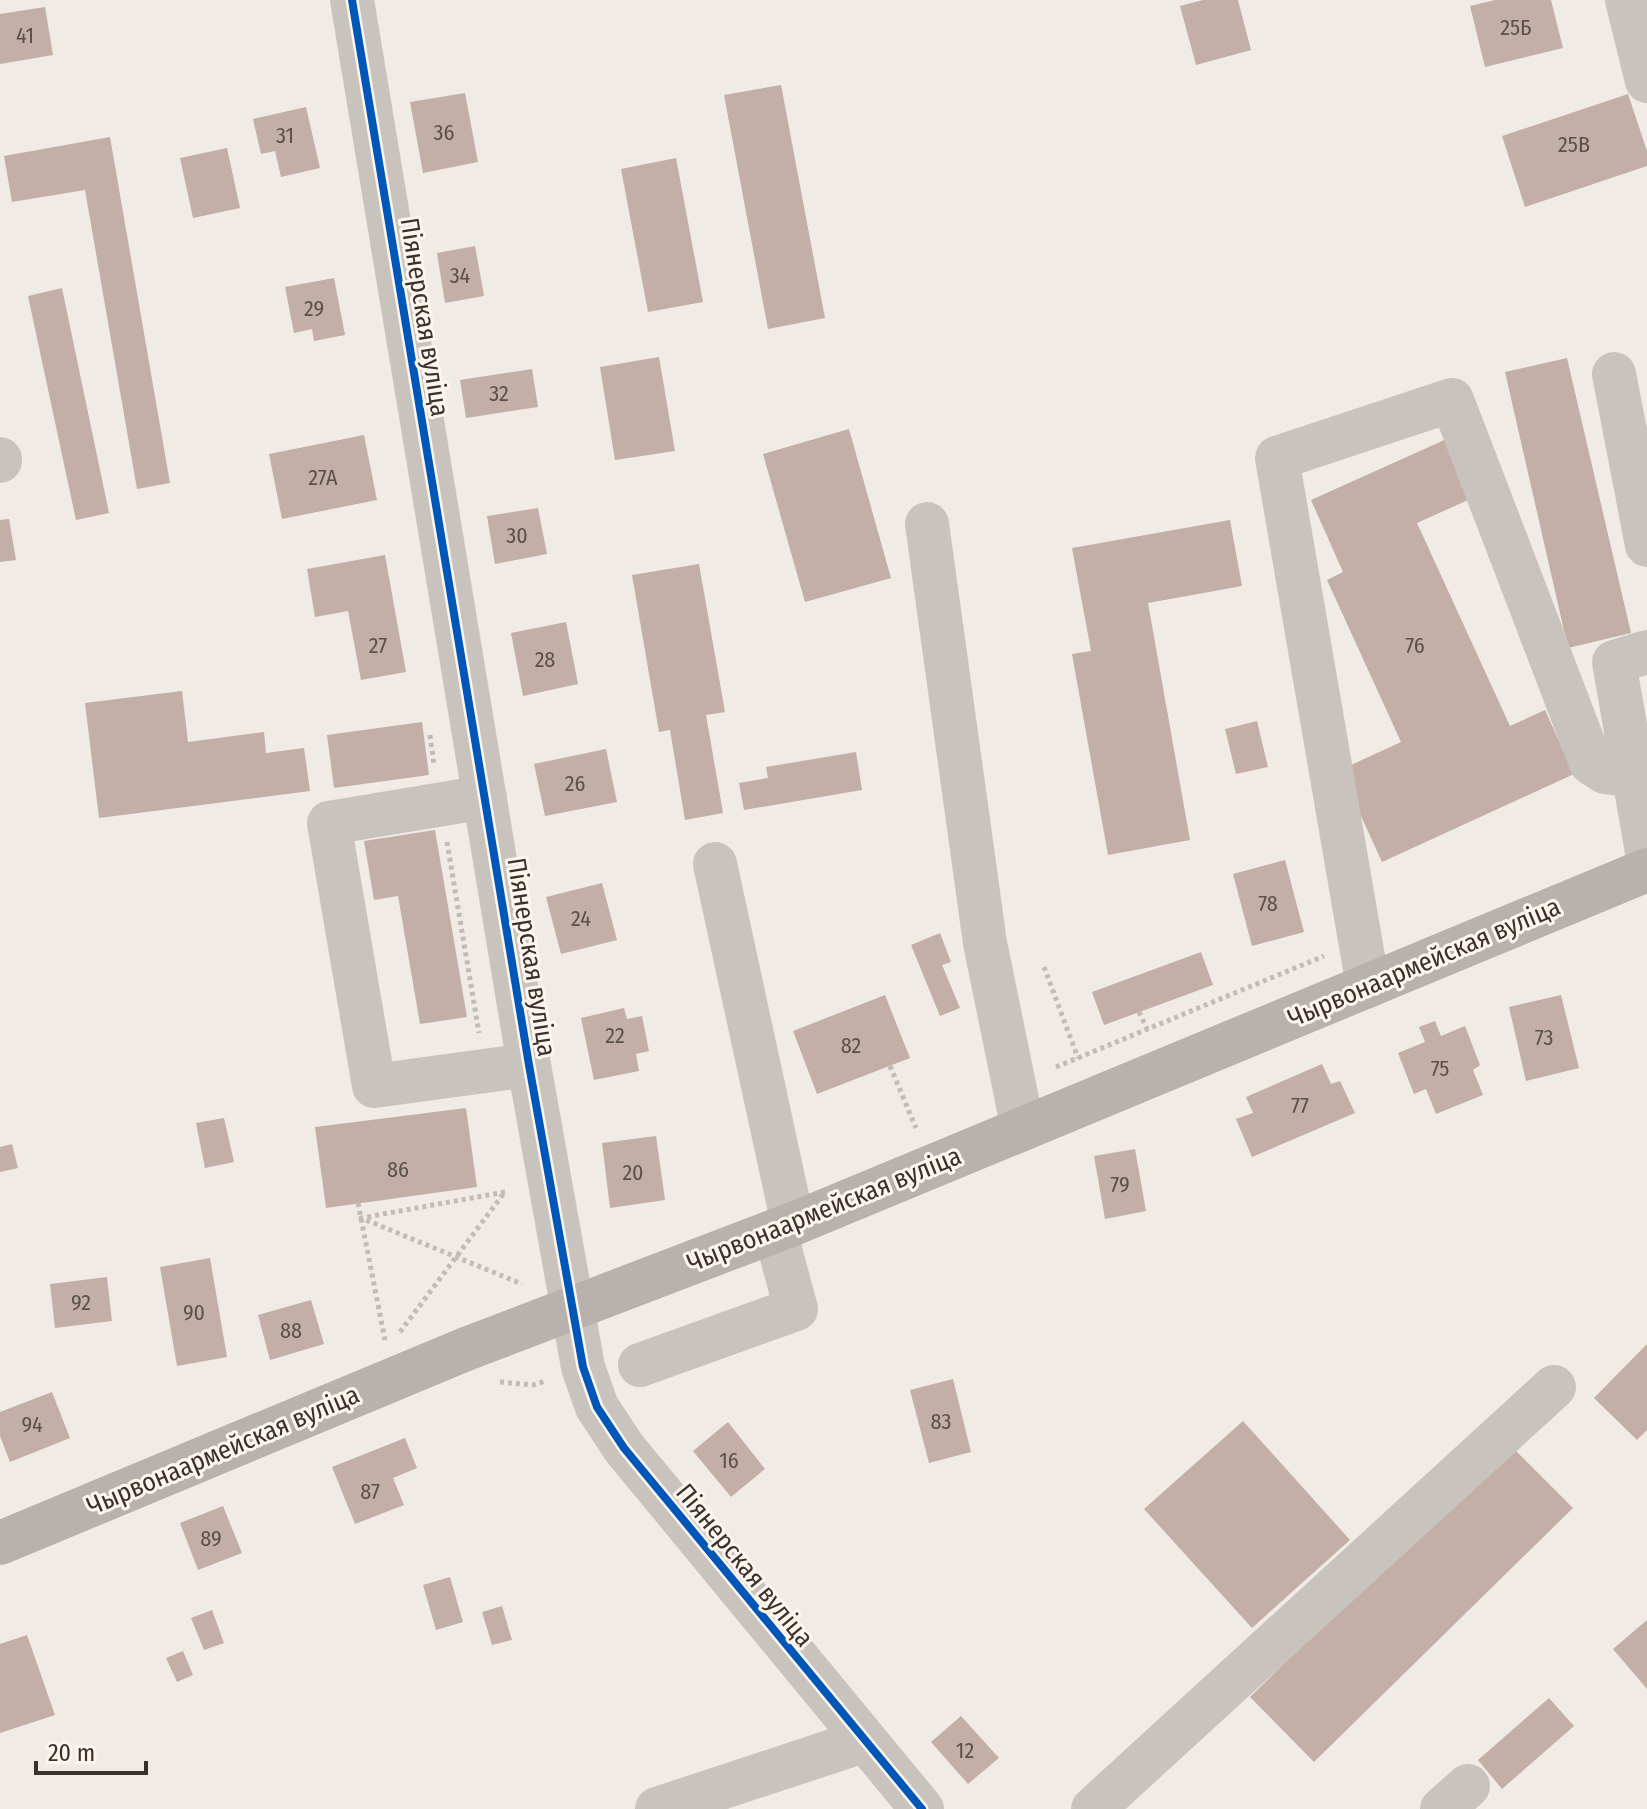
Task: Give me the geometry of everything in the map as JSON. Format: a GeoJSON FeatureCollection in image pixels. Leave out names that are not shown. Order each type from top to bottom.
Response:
{"type":"FeatureCollection","features":[{"type":"Feature","properties":{"kind":"main road","name":"Чырвонаармейская вуліца"},"geometry":{"type":"LineString","coordinates":[[0,1543],[466,1349],[784,1228],[1647,870]]}},
{"type":"Feature","properties":{"kind":"street","name":"Піянерская вуліца"},"geometry":{"type":"LineString","coordinates":[[352,0],[529,1065],[583,1367],[597,1407],[624,1448],[922,1809]]}},
{"type":"Feature","properties":{"kind":"street"},"geometry":{"type":"LineString","coordinates":[[1627,0],[1647,81]]}},
{"type":"Feature","properties":{"kind":"street"},"geometry":{"type":"LineString","coordinates":[[1614,374],[1647,545]]}},
{"type":"Feature","properties":{"kind":"street"},"geometry":{"type":"LineString","coordinates":[[1368,986],[1277,458],[1452,400],[1591,763],[1605,772],[1633,776]]}},
{"type":"Feature","properties":{"kind":"street"},"geometry":{"type":"LineString","coordinates":[[927,524],[985,943],[1023,1129]]}},
{"type":"Feature","properties":{"kind":"street"},"geometry":{"type":"LineString","coordinates":[[1647,652],[1614,662],[1647,852]]}},
{"type":"Feature","properties":{"kind":"street"},"geometry":{"type":"LineString","coordinates":[[485,797],[329,823],[374,1086],[529,1065]]}},
{"type":"Feature","properties":{"kind":"street"},"geometry":{"type":"LineString","coordinates":[[640,1365],[796,1309],[784,1228],[715,864]]}},
{"type":"Feature","properties":{"kind":"street"},"geometry":{"type":"LineString","coordinates":[[1093,1809],[1554,1387]]}},
{"type":"Feature","properties":{"kind":"street"},"geometry":{"type":"LineString","coordinates":[[657,1809],[863,1741]]}},
{"type":"Feature","properties":{"kind":"path"},"geometry":{"type":"LineString","coordinates":[[1044,967],[1078,1058]]}},
{"type":"Feature","properties":{"kind":"path"},"geometry":{"type":"LineString","coordinates":[[1139,1012],[1147,1029]]}},
{"type":"Feature","properties":{"kind":"path"},"geometry":{"type":"LineString","coordinates":[[890,1066],[916,1128]]}},
{"type":"Feature","properties":{"kind":"path"},"geometry":{"type":"LineString","coordinates":[[397,1336],[513,1181]]}},
{"type":"Feature","properties":{"kind":"path"},"geometry":{"type":"LineString","coordinates":[[462,1189],[464,1199]]}},
{"type":"Feature","properties":{"kind":"path"},"geometry":{"type":"LineString","coordinates":[[361,1218],[505,1192]]}},
{"type":"Feature","properties":{"kind":"path"},"geometry":{"type":"LineString","coordinates":[[358,1203],[385,1341]]}},
{"type":"Feature","properties":{"kind":"path"},"geometry":{"type":"LineString","coordinates":[[361,1218],[523,1284]]}},
{"type":"Feature","properties":{"kind":"path"},"geometry":{"type":"LineString","coordinates":[[509,1290],[533,1280]]}},
{"type":"Feature","properties":{"kind":"path"},"geometry":{"type":"LineString","coordinates":[[374,1346],[412,1330]]}},
{"type":"Feature","properties":{"kind":"building"},"geometry":{"type":"Polygon","coordinates":[[[1203,0],[1238,0],[1251,50],[1196,65],[1180,6],[1203,0]]]}},
{"type":"Feature","properties":{"kind":"building"},"geometry":{"type":"Polygon","coordinates":[[[1495,0],[1551,0],[1563,48],[1485,67],[1470,6],[1495,0]]]}},
{"type":"Feature","properties":{"kind":"building"},"geometry":{"type":"Polygon","coordinates":[[[45,7],[53,55],[0,64],[0,14],[45,7]]]}},
{"type":"Feature","properties":{"kind":"building"},"geometry":{"type":"Polygon","coordinates":[[[781,85],[825,318],[768,329],[724,95],[781,85]]]}},
{"type":"Feature","properties":{"kind":"building"},"geometry":{"type":"Polygon","coordinates":[[[465,93],[478,162],[423,173],[410,102],[465,93]]]}},
{"type":"Feature","properties":{"kind":"building"},"geometry":{"type":"Polygon","coordinates":[[[1628,94],[1647,151],[1647,166],[1525,207],[1502,136],[1628,94]]]}},
{"type":"Feature","properties":{"kind":"building"},"geometry":{"type":"Polygon","coordinates":[[[306,107],[320,168],[281,177],[275,151],[261,154],[253,119],[306,107]]]}},
{"type":"Feature","properties":{"kind":"building"},"geometry":{"type":"Polygon","coordinates":[[[110,137],[170,483],[137,489],[85,190],[12,202],[4,156],[110,137]]]}},
{"type":"Feature","properties":{"kind":"building"},"geometry":{"type":"Polygon","coordinates":[[[227,148],[240,208],[193,218],[180,158],[227,148]]]}},
{"type":"Feature","properties":{"kind":"building"},"geometry":{"type":"Polygon","coordinates":[[[676,158],[703,302],[648,312],[621,169],[676,158]]]}},
{"type":"Feature","properties":{"kind":"building"},"geometry":{"type":"Polygon","coordinates":[[[475,246],[484,296],[445,303],[437,253],[475,246]]]}},
{"type":"Feature","properties":{"kind":"building"},"geometry":{"type":"Polygon","coordinates":[[[334,278],[345,335],[314,341],[312,329],[294,333],[285,287],[334,278]]]}},
{"type":"Feature","properties":{"kind":"building"},"geometry":{"type":"Polygon","coordinates":[[[62,288],[109,513],[76,520],[28,296],[62,288]]]}},
{"type":"Feature","properties":{"kind":"building"},"geometry":{"type":"Polygon","coordinates":[[[659,357],[675,451],[615,460],[600,367],[659,357]]]}},
{"type":"Feature","properties":{"kind":"building"},"geometry":{"type":"Polygon","coordinates":[[[1567,358],[1631,633],[1568,648],[1505,372],[1567,358]]]}},
{"type":"Feature","properties":{"kind":"building"},"geometry":{"type":"Polygon","coordinates":[[[532,369],[538,407],[466,418],[460,380],[532,369]]]}},
{"type":"Feature","properties":{"kind":"building"},"geometry":{"type":"Polygon","coordinates":[[[849,429],[891,578],[805,602],[763,454],[849,429]]]}},
{"type":"Feature","properties":{"kind":"building"},"geometry":{"type":"Polygon","coordinates":[[[364,435],[377,500],[282,519],[269,454],[364,435]]]}},
{"type":"Feature","properties":{"kind":"building"},"geometry":{"type":"Polygon","coordinates":[[[1451,437],[1477,496],[1417,523],[1510,726],[1545,710],[1574,774],[1382,862],[1340,770],[1401,742],[1327,580],[1343,572],[1311,500],[1451,437]]]}},
{"type":"Feature","properties":{"kind":"building"},"geometry":{"type":"Polygon","coordinates":[[[538,508],[547,554],[495,564],[487,516],[538,508]]]}},
{"type":"Feature","properties":{"kind":"building"},"geometry":{"type":"Polygon","coordinates":[[[9,519],[16,560],[0,562],[0,520],[9,519]]]}},
{"type":"Feature","properties":{"kind":"building"},"geometry":{"type":"Polygon","coordinates":[[[1230,520],[1242,586],[1148,603],[1190,840],[1108,855],[1072,654],[1091,651],[1072,548],[1230,520]]]}},
{"type":"Feature","properties":{"kind":"building"},"geometry":{"type":"Polygon","coordinates":[[[385,555],[406,672],[361,680],[348,611],[315,617],[307,569],[385,555]]]}},
{"type":"Feature","properties":{"kind":"building"},"geometry":{"type":"Polygon","coordinates":[[[699,564],[725,712],[706,715],[723,813],[685,820],[670,730],[659,732],[632,575],[699,564]]]}},
{"type":"Feature","properties":{"kind":"building"},"geometry":{"type":"Polygon","coordinates":[[[566,622],[578,684],[523,696],[511,633],[566,622]]]}},
{"type":"Feature","properties":{"kind":"building"},"geometry":{"type":"Polygon","coordinates":[[[182,691],[188,742],[264,732],[266,753],[304,748],[310,791],[99,818],[85,703],[182,691]]]}},
{"type":"Feature","properties":{"kind":"building"},"geometry":{"type":"Polygon","coordinates":[[[1257,721],[1268,767],[1236,774],[1225,729],[1257,721]]]}},
{"type":"Feature","properties":{"kind":"building"},"geometry":{"type":"Polygon","coordinates":[[[422,722],[429,775],[334,788],[327,735],[422,722]]]}},
{"type":"Feature","properties":{"kind":"building"},"geometry":{"type":"Polygon","coordinates":[[[606,749],[617,802],[545,816],[534,764],[606,749]]]}},
{"type":"Feature","properties":{"kind":"building"},"geometry":{"type":"Polygon","coordinates":[[[856,752],[862,790],[744,810],[739,783],[768,778],[766,767],[856,752]]]}},
{"type":"Feature","properties":{"kind":"building"},"geometry":{"type":"Polygon","coordinates":[[[435,830],[467,1017],[420,1024],[398,896],[374,900],[364,841],[435,830]]]}},
{"type":"Feature","properties":{"kind":"building"},"geometry":{"type":"Polygon","coordinates":[[[1285,860],[1304,932],[1252,946],[1233,874],[1285,860]]]}},
{"type":"Feature","properties":{"kind":"building"},"geometry":{"type":"Polygon","coordinates":[[[602,883],[617,940],[561,954],[546,897],[602,883]]]}},
{"type":"Feature","properties":{"kind":"building"},"geometry":{"type":"Polygon","coordinates":[[[940,933],[951,962],[942,965],[960,1008],[940,1016],[911,945],[940,933]]]}},
{"type":"Feature","properties":{"kind":"building"},"geometry":{"type":"Polygon","coordinates":[[[1201,952],[1213,985],[1104,1025],[1092,992],[1201,952]]]}},
{"type":"Feature","properties":{"kind":"building"},"geometry":{"type":"Polygon","coordinates":[[[885,995],[910,1058],[817,1094],[793,1031],[885,995]]]}},
{"type":"Feature","properties":{"kind":"building"},"geometry":{"type":"Polygon","coordinates":[[[1561,995],[1579,1068],[1526,1081],[1509,1007],[1561,995]]]}},
{"type":"Feature","properties":{"kind":"building"},"geometry":{"type":"Polygon","coordinates":[[[624,1008],[627,1019],[642,1016],[649,1051],[636,1054],[639,1071],[594,1080],[581,1018],[624,1008]]]}},
{"type":"Feature","properties":{"kind":"building"},"geometry":{"type":"Polygon","coordinates":[[[1435,1021],[1441,1036],[1465,1026],[1480,1065],[1473,1070],[1483,1095],[1436,1114],[1426,1089],[1414,1094],[1398,1053],[1425,1042],[1419,1027],[1435,1021]]]}},
{"type":"Feature","properties":{"kind":"building"},"geometry":{"type":"Polygon","coordinates":[[[1322,1064],[1331,1084],[1340,1081],[1355,1113],[1252,1157],[1236,1119],[1253,1113],[1246,1097],[1322,1064]]]}},
{"type":"Feature","properties":{"kind":"building"},"geometry":{"type":"Polygon","coordinates":[[[466,1108],[477,1187],[326,1208],[315,1127],[466,1108]]]}},
{"type":"Feature","properties":{"kind":"building"},"geometry":{"type":"Polygon","coordinates":[[[224,1118],[234,1162],[205,1168],[196,1123],[224,1118]]]}},
{"type":"Feature","properties":{"kind":"building"},"geometry":{"type":"Polygon","coordinates":[[[656,1136],[665,1200],[610,1208],[602,1143],[656,1136]]]}},
{"type":"Feature","properties":{"kind":"building"},"geometry":{"type":"Polygon","coordinates":[[[12,1144],[18,1168],[0,1172],[0,1147],[12,1144]]]}},
{"type":"Feature","properties":{"kind":"building"},"geometry":{"type":"Polygon","coordinates":[[[1135,1149],[1146,1211],[1105,1219],[1094,1156],[1135,1149]]]}},
{"type":"Feature","properties":{"kind":"building"},"geometry":{"type":"Polygon","coordinates":[[[210,1258],[227,1357],[177,1366],[160,1267],[210,1258]]]}},
{"type":"Feature","properties":{"kind":"building"},"geometry":{"type":"Polygon","coordinates":[[[107,1277],[112,1321],[55,1328],[50,1284],[107,1277]]]}},
{"type":"Feature","properties":{"kind":"building"},"geometry":{"type":"Polygon","coordinates":[[[311,1300],[324,1344],[270,1360],[258,1315],[311,1300]]]}},
{"type":"Feature","properties":{"kind":"building"},"geometry":{"type":"Polygon","coordinates":[[[1647,1344],[1647,1430],[1637,1440],[1594,1398],[1647,1344]]]}},
{"type":"Feature","properties":{"kind":"building"},"geometry":{"type":"Polygon","coordinates":[[[953,1379],[971,1452],[929,1463],[910,1390],[953,1379]]]}},
{"type":"Feature","properties":{"kind":"building"},"geometry":{"type":"Polygon","coordinates":[[[52,1392],[70,1438],[10,1462],[0,1436],[0,1412],[52,1392]]]}},
{"type":"Feature","properties":{"kind":"building"},"geometry":{"type":"Polygon","coordinates":[[[1243,1421],[1350,1540],[1252,1628],[1144,1509],[1243,1421]]]}},
{"type":"Feature","properties":{"kind":"building"},"geometry":{"type":"Polygon","coordinates":[[[728,1422],[765,1469],[731,1497],[693,1451],[728,1422]]]}},
{"type":"Feature","properties":{"kind":"building"},"geometry":{"type":"Polygon","coordinates":[[[405,1438],[417,1468],[393,1478],[404,1505],[355,1524],[332,1467],[405,1438]]]}},
{"type":"Feature","properties":{"kind":"building"},"geometry":{"type":"Polygon","coordinates":[[[1509,1444],[1573,1508],[1314,1762],[1250,1697],[1509,1444]]]}},
{"type":"Feature","properties":{"kind":"building"},"geometry":{"type":"Polygon","coordinates":[[[223,1506],[242,1553],[198,1570],[180,1523],[223,1506]]]}},
{"type":"Feature","properties":{"kind":"building"},"geometry":{"type":"Polygon","coordinates":[[[450,1577],[463,1622],[436,1630],[423,1585],[450,1577]]]}},
{"type":"Feature","properties":{"kind":"building"},"geometry":{"type":"Polygon","coordinates":[[[502,1606],[512,1640],[492,1645],[482,1612],[502,1606]]]}},
{"type":"Feature","properties":{"kind":"building"},"geometry":{"type":"Polygon","coordinates":[[[212,1610],[224,1643],[204,1650],[191,1618],[212,1610]]]}},
{"type":"Feature","properties":{"kind":"building"},"geometry":{"type":"Polygon","coordinates":[[[1647,1620],[1647,1689],[1613,1649],[1647,1620]]]}},
{"type":"Feature","properties":{"kind":"building"},"geometry":{"type":"Polygon","coordinates":[[[27,1635],[55,1715],[0,1733],[0,1644],[27,1635]]]}},
{"type":"Feature","properties":{"kind":"building"},"geometry":{"type":"Polygon","coordinates":[[[183,1651],[193,1675],[177,1682],[166,1658],[183,1651]]]}},
{"type":"Feature","properties":{"kind":"building"},"geometry":{"type":"Polygon","coordinates":[[[1549,1698],[1574,1726],[1502,1789],[1478,1760],[1549,1698]]]}},
{"type":"Feature","properties":{"kind":"building"},"geometry":{"type":"Polygon","coordinates":[[[961,1716],[999,1758],[968,1784],[931,1742],[961,1716]]]}},
{"type":"Feature","properties":{"kind":"cycle path"},"geometry":{"type":"LineString","coordinates":[[352,0],[529,1065],[583,1367],[597,1407],[624,1448],[922,1809]]}}]}
